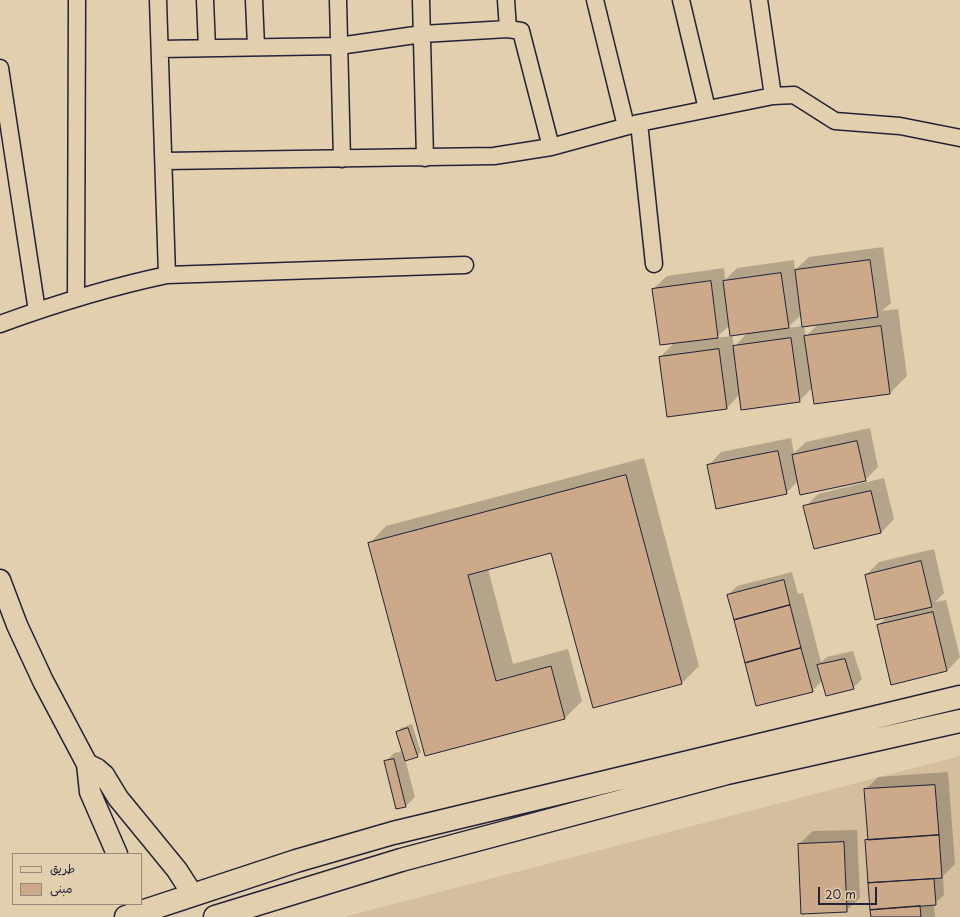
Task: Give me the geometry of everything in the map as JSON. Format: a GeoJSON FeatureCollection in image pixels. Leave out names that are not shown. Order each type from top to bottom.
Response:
{"type":"FeatureCollection","features":[{"type":"Feature","properties":{"kind":"main road"},"geometry":{"type":"LineString","coordinates":[[135,911],[193,895],[296,861],[393,833],[960,697]]}},
{"type":"Feature","properties":{"kind":"main road"},"geometry":{"type":"LineString","coordinates":[[218,917],[394,862],[727,773],[960,721]]}},
{"type":"Feature","properties":{"kind":"main road"},"geometry":{"type":"LineString","coordinates":[[572,789],[578,813]]}},
{"type":"Feature","properties":{"kind":"street"},"geometry":{"type":"LineString","coordinates":[[76,298],[77,0]]}},
{"type":"Feature","properties":{"kind":"street"},"geometry":{"type":"LineString","coordinates":[[158,0],[167,275]]}},
{"type":"Feature","properties":{"kind":"street"},"geometry":{"type":"LineString","coordinates":[[205,0],[207,48]]}},
{"type":"Feature","properties":{"kind":"street"},"geometry":{"type":"LineString","coordinates":[[254,0],[256,46]]}},
{"type":"Feature","properties":{"kind":"street"},"geometry":{"type":"LineString","coordinates":[[338,0],[342,159]]}},
{"type":"Feature","properties":{"kind":"street"},"geometry":{"type":"LineString","coordinates":[[421,0],[425,158]]}},
{"type":"Feature","properties":{"kind":"street"},"geometry":{"type":"LineString","coordinates":[[506,0],[508,29]]}},
{"type":"Feature","properties":{"kind":"street"},"geometry":{"type":"LineString","coordinates":[[595,0],[632,124],[654,264]]}},
{"type":"Feature","properties":{"kind":"street"},"geometry":{"type":"LineString","coordinates":[[681,0],[706,109]]}},
{"type":"Feature","properties":{"kind":"street"},"geometry":{"type":"LineString","coordinates":[[759,0],[773,96]]}},
{"type":"Feature","properties":{"kind":"street"},"geometry":{"type":"LineString","coordinates":[[160,49],[256,46],[339,46],[422,34],[508,29],[521,31],[551,147]]}},
{"type":"Feature","properties":{"kind":"street"},"geometry":{"type":"LineString","coordinates":[[0,68],[37,311]]}},
{"type":"Feature","properties":{"kind":"street"},"geometry":{"type":"LineString","coordinates":[[164,161],[494,156],[551,147],[632,124],[773,96],[794,95],[834,121],[900,126],[960,138]]}},
{"type":"Feature","properties":{"kind":"street"},"geometry":{"type":"LineString","coordinates":[[0,324],[76,298],[167,275],[465,265]]}},
{"type":"Feature","properties":{"kind":"street"},"geometry":{"type":"LineString","coordinates":[[0,580],[17,625],[42,681],[87,764],[90,792],[116,853]]}},
{"type":"Feature","properties":{"kind":"street"},"geometry":{"type":"LineString","coordinates":[[87,764],[97,769],[104,775],[118,798],[177,870],[193,895]]}},
{"type":"Feature","properties":{"kind":"shaded area"},"geometry":{"type":"Polygon","coordinates":[[[960,756],[960,917],[344,917],[960,756]]]}},
{"type":"Feature","properties":{"kind":"building"},"geometry":{"type":"Polygon","coordinates":[[[870,260],[878,317],[802,327],[795,270],[870,260]]]}},
{"type":"Feature","properties":{"kind":"building"},"geometry":{"type":"Polygon","coordinates":[[[781,273],[789,328],[730,336],[723,281],[781,273]]]}},
{"type":"Feature","properties":{"kind":"building"},"geometry":{"type":"Polygon","coordinates":[[[711,281],[718,338],[660,345],[652,289],[711,281]]]}},
{"type":"Feature","properties":{"kind":"building"},"geometry":{"type":"Polygon","coordinates":[[[881,326],[890,394],[814,404],[804,336],[881,326]]]}},
{"type":"Feature","properties":{"kind":"building"},"geometry":{"type":"Polygon","coordinates":[[[791,338],[800,402],[741,410],[733,346],[791,338]]]}},
{"type":"Feature","properties":{"kind":"building"},"geometry":{"type":"Polygon","coordinates":[[[719,349],[727,409],[667,417],[659,357],[719,349]]]}},
{"type":"Feature","properties":{"kind":"building"},"geometry":{"type":"Polygon","coordinates":[[[857,441],[866,481],[800,495],[792,455],[857,441]]]}},
{"type":"Feature","properties":{"kind":"building"},"geometry":{"type":"Polygon","coordinates":[[[778,451],[787,494],[716,509],[707,465],[778,451]]]}},
{"type":"Feature","properties":{"kind":"building"},"geometry":{"type":"Polygon","coordinates":[[[626,475],[682,684],[593,708],[551,553],[468,575],[496,681],[551,666],[565,719],[425,756],[368,543],[626,475]]]}},
{"type":"Feature","properties":{"kind":"building"},"geometry":{"type":"Polygon","coordinates":[[[871,491],[881,533],[814,549],[803,506],[871,491]]]}},
{"type":"Feature","properties":{"kind":"building"},"geometry":{"type":"Polygon","coordinates":[[[921,561],[932,607],[875,620],[865,575],[921,561]]]}},
{"type":"Feature","properties":{"kind":"building"},"geometry":{"type":"Polygon","coordinates":[[[784,580],[790,605],[734,620],[727,595],[784,580]]]}},
{"type":"Feature","properties":{"kind":"building"},"geometry":{"type":"Polygon","coordinates":[[[790,605],[801,648],[745,663],[734,620],[790,605]]]}},
{"type":"Feature","properties":{"kind":"building"},"geometry":{"type":"Polygon","coordinates":[[[933,612],[947,671],[891,685],[877,625],[933,612]]]}},
{"type":"Feature","properties":{"kind":"building"},"geometry":{"type":"Polygon","coordinates":[[[801,648],[813,692],[756,706],[745,663],[801,648]]]}},
{"type":"Feature","properties":{"kind":"building"},"geometry":{"type":"Polygon","coordinates":[[[845,659],[854,689],[826,696],[817,665],[845,659]]]}},
{"type":"Feature","properties":{"kind":"building"},"geometry":{"type":"Polygon","coordinates":[[[408,728],[418,757],[405,761],[396,732],[408,728]]]}},
{"type":"Feature","properties":{"kind":"building"},"geometry":{"type":"Polygon","coordinates":[[[394,759],[406,807],[396,809],[384,761],[394,759]]]}},
{"type":"Feature","properties":{"kind":"building"},"geometry":{"type":"Polygon","coordinates":[[[935,785],[939,835],[868,840],[864,789],[935,785]]]}},
{"type":"Feature","properties":{"kind":"building"},"geometry":{"type":"Polygon","coordinates":[[[939,835],[942,878],[868,883],[865,840],[939,835]]]}},
{"type":"Feature","properties":{"kind":"building"},"geometry":{"type":"Polygon","coordinates":[[[844,842],[847,912],[801,914],[798,844],[844,842]]]}},
{"type":"Feature","properties":{"kind":"building"},"geometry":{"type":"Polygon","coordinates":[[[934,879],[936,905],[870,910],[868,883],[934,879]]]}},
{"type":"Feature","properties":{"kind":"building"},"geometry":{"type":"Polygon","coordinates":[[[920,906],[921,917],[871,917],[870,910],[920,906]]]}}]}
